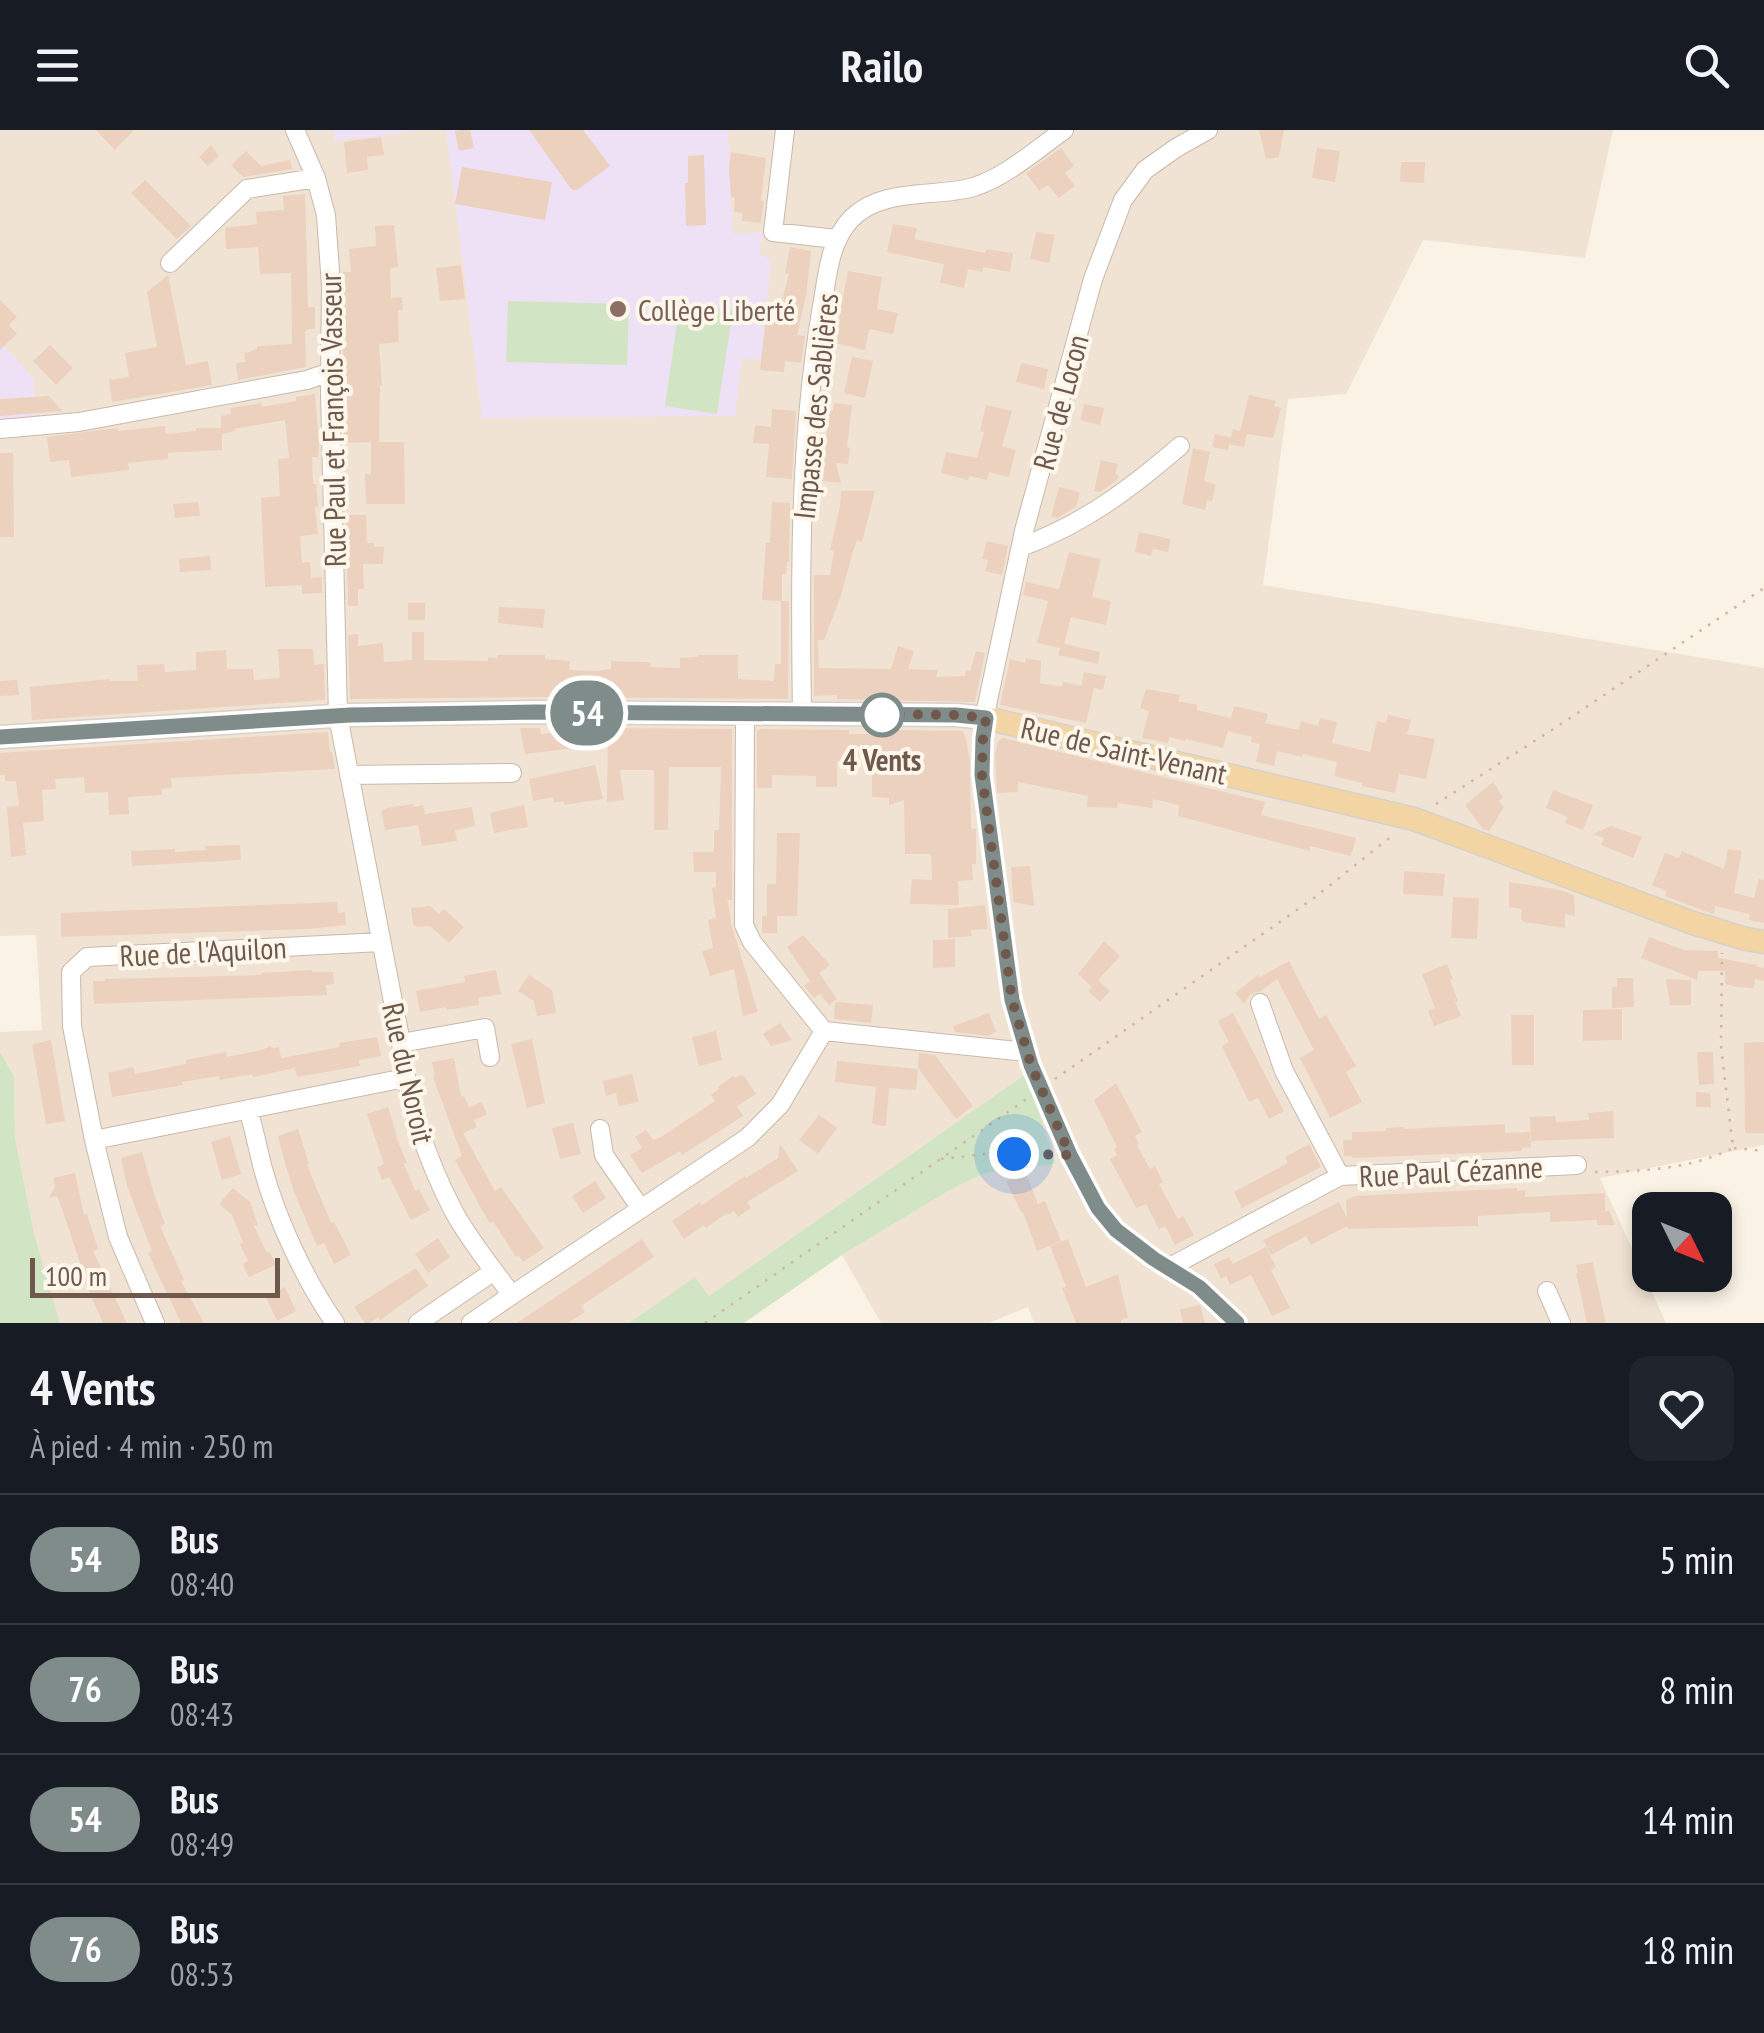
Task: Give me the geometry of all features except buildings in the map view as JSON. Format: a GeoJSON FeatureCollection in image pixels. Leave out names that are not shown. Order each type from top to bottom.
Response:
{"type":"FeatureCollection","features":[{"type":"Feature","properties":{"kind":"main road","name":"Rue de Saint-Venant"},"geometry":{"type":"LineString","coordinates":[[0,737],[338,716],[535,712],[986,718],[1414,819],[1723,932],[1764,942]]}},
{"type":"Feature","properties":{"kind":"street","name":"Rue Paul et François Vasseur"},"geometry":{"type":"LineString","coordinates":[[296,130],[326,215],[331,286],[338,716]]}},
{"type":"Feature","properties":{"kind":"street"},"geometry":{"type":"LineString","coordinates":[[784,130],[773,232],[836,240],[852,217],[882,201],[972,188],[998,177],[1064,130]]}},
{"type":"Feature","properties":{"kind":"street","name":"Rue de Locon"},"geometry":{"type":"LineString","coordinates":[[1208,130],[1145,170],[1123,200],[1093,280],[1021,546],[986,718],[982,775],[1012,1000],[1028,1058],[1070,1155],[1098,1208],[1116,1230],[1199,1287],[1237,1323]]}},
{"type":"Feature","properties":{"kind":"street"},"geometry":{"type":"LineString","coordinates":[[170,262],[247,189],[316,178]]}},
{"type":"Feature","properties":{"kind":"street","name":"Impasse des Sablières"},"geometry":{"type":"LineString","coordinates":[[802,715],[802,497],[812,365],[836,240]]}},
{"type":"Feature","properties":{"kind":"street"},"geometry":{"type":"LineString","coordinates":[[0,429],[78,422],[307,380],[330,372]]}},
{"type":"Feature","properties":{"kind":"street"},"geometry":{"type":"LineString","coordinates":[[1021,546],[1054,535],[1097,510],[1180,446]]}},
{"type":"Feature","properties":{"kind":"street"},"geometry":{"type":"LineString","coordinates":[[746,713],[744,925],[752,942],[824,1031],[1028,1058]]}},
{"type":"Feature","properties":{"kind":"street","name":"Rue du Noroit"},"geometry":{"type":"LineString","coordinates":[[338,716],[405,1078],[432,1162],[456,1215],[512,1295]]}},
{"type":"Feature","properties":{"kind":"street"},"geometry":{"type":"LineString","coordinates":[[349,775],[512,772]]}},
{"type":"Feature","properties":{"kind":"street","name":"Rue de l'Aquilon"},"geometry":{"type":"LineString","coordinates":[[94,1140],[72,1026],[71,972],[87,957],[380,942]]}},
{"type":"Feature","properties":{"kind":"street"},"geometry":{"type":"LineString","coordinates":[[1260,1002],[1284,1070],[1340,1176]]}},
{"type":"Feature","properties":{"kind":"street"},"geometry":{"type":"LineString","coordinates":[[401,1043],[485,1028],[490,1057]]}},
{"type":"Feature","properties":{"kind":"street"},"geometry":{"type":"LineString","coordinates":[[452,1300],[468,1323],[747,1138],[780,1105],[824,1031]]}},
{"type":"Feature","properties":{"kind":"street"},"geometry":{"type":"LineString","coordinates":[[155,1323],[118,1236],[94,1140],[405,1078]]}},
{"type":"Feature","properties":{"kind":"street"},"geometry":{"type":"LineString","coordinates":[[248,1109],[264,1172],[292,1245],[335,1323]]}},
{"type":"Feature","properties":{"kind":"street"},"geometry":{"type":"LineString","coordinates":[[600,1130],[604,1155],[641,1210]]}},
{"type":"Feature","properties":{"kind":"street","name":"Rue Paul Cézanne"},"geometry":{"type":"LineString","coordinates":[[1168,1268],[1340,1176],[1576,1165]]}},
{"type":"Feature","properties":{"kind":"street"},"geometry":{"type":"LineString","coordinates":[[418,1323],[494,1271]]}},
{"type":"Feature","properties":{"kind":"street"},"geometry":{"type":"LineString","coordinates":[[1546,1291],[1561,1323]]}},
{"type":"Feature","properties":{"kind":"path"},"geometry":{"type":"LineString","coordinates":[[1056,1079],[1314,898],[1414,819],[1764,588]]}},
{"type":"Feature","properties":{"kind":"path"},"geometry":{"type":"LineString","coordinates":[[1723,932],[1721,1046],[1733,1148]]}},
{"type":"Feature","properties":{"kind":"path"},"geometry":{"type":"LineString","coordinates":[[705,1323],[1041,1089]]}},
{"type":"Feature","properties":{"kind":"path"},"geometry":{"type":"LineString","coordinates":[[1576,1165],[1586,1173],[1655,1170],[1707,1161],[1733,1148],[1764,1151]]}},
{"type":"Feature","properties":{"kind":"path"},"geometry":{"type":"LineString","coordinates":[[939,1160],[985,1154],[1070,1155]]}},
{"type":"Feature","properties":{"kind":"shaded area"},"geometry":{"type":"Polygon","coordinates":[[[0,130],[1613,130],[1585,258],[1423,240],[1346,394],[1288,399],[1263,585],[1764,668],[1764,1145],[1600,1178],[1632,1248],[1632,1292],[1652,1292],[1666,1323],[1034,1323],[1028,1307],[989,1323],[881,1323],[842,1255],[985,1173],[1056,1164],[1026,1075],[708,1297],[694,1278],[629,1323],[60,1323],[34,1233],[15,1138],[14,1076],[0,1052],[0,1032],[42,1030],[36,935],[0,936],[0,130]]]}},
{"type":"Feature","properties":{"kind":"shaded area"},"geometry":{"type":"Polygon","coordinates":[[[333,130],[428,130],[335,141],[333,130]]]}},
{"type":"Feature","properties":{"kind":"shaded area","name":"Collège Liberté"},"geometry":{"type":"Polygon","coordinates":[[[446,130],[728,130],[733,234],[763,232],[759,253],[771,261],[761,360],[742,358],[735,416],[482,418],[446,130]]]}},
{"type":"Feature","properties":{"kind":"shaded area"},"geometry":{"type":"Polygon","coordinates":[[[0,341],[34,379],[35,419],[0,420],[0,341]]]}},
{"type":"Feature","properties":{"kind":"green space"},"geometry":{"type":"Polygon","coordinates":[[[508,301],[629,304],[627,365],[506,362],[508,301]]]}},
{"type":"Feature","properties":{"kind":"green space"},"geometry":{"type":"Polygon","coordinates":[[[680,302],[733,310],[717,414],[665,406],[680,302]]]}},
{"type":"Feature","properties":{"kind":"green space"},"geometry":{"type":"Polygon","coordinates":[[[0,1052],[14,1076],[15,1138],[34,1233],[60,1323],[0,1323],[0,1052]]]}},
{"type":"Feature","properties":{"kind":"green space"},"geometry":{"type":"Polygon","coordinates":[[[1026,1074],[1056,1164],[985,1173],[950,1190],[842,1255],[744,1323],[629,1323],[695,1277],[709,1296],[1026,1074]]]}},
{"type":"Feature","properties":{"kind":"bus line","name":"54"},"geometry":{"type":"LineString","coordinates":[[0,737],[319,716],[454,713],[986,718],[982,775],[1012,1000],[1031,1065],[1098,1208],[1116,1230],[1199,1287],[1237,1323]]}},
{"type":"Feature","properties":{"kind":"place","name":"Collège Liberté"},"geometry":{"type":"Point","coordinates":[618,309]}},
{"type":"Feature","properties":{"kind":"place","name":"4 Vents"},"geometry":{"type":"Point","coordinates":[882,715]}},
{"type":"Feature","properties":{"kind":"route"},"geometry":{"type":"LineString","coordinates":[[882,715],[873,714],[986,718],[982,775],[1012,1000],[1026,1052],[1070,1155],[1014,1154]]}}]}
